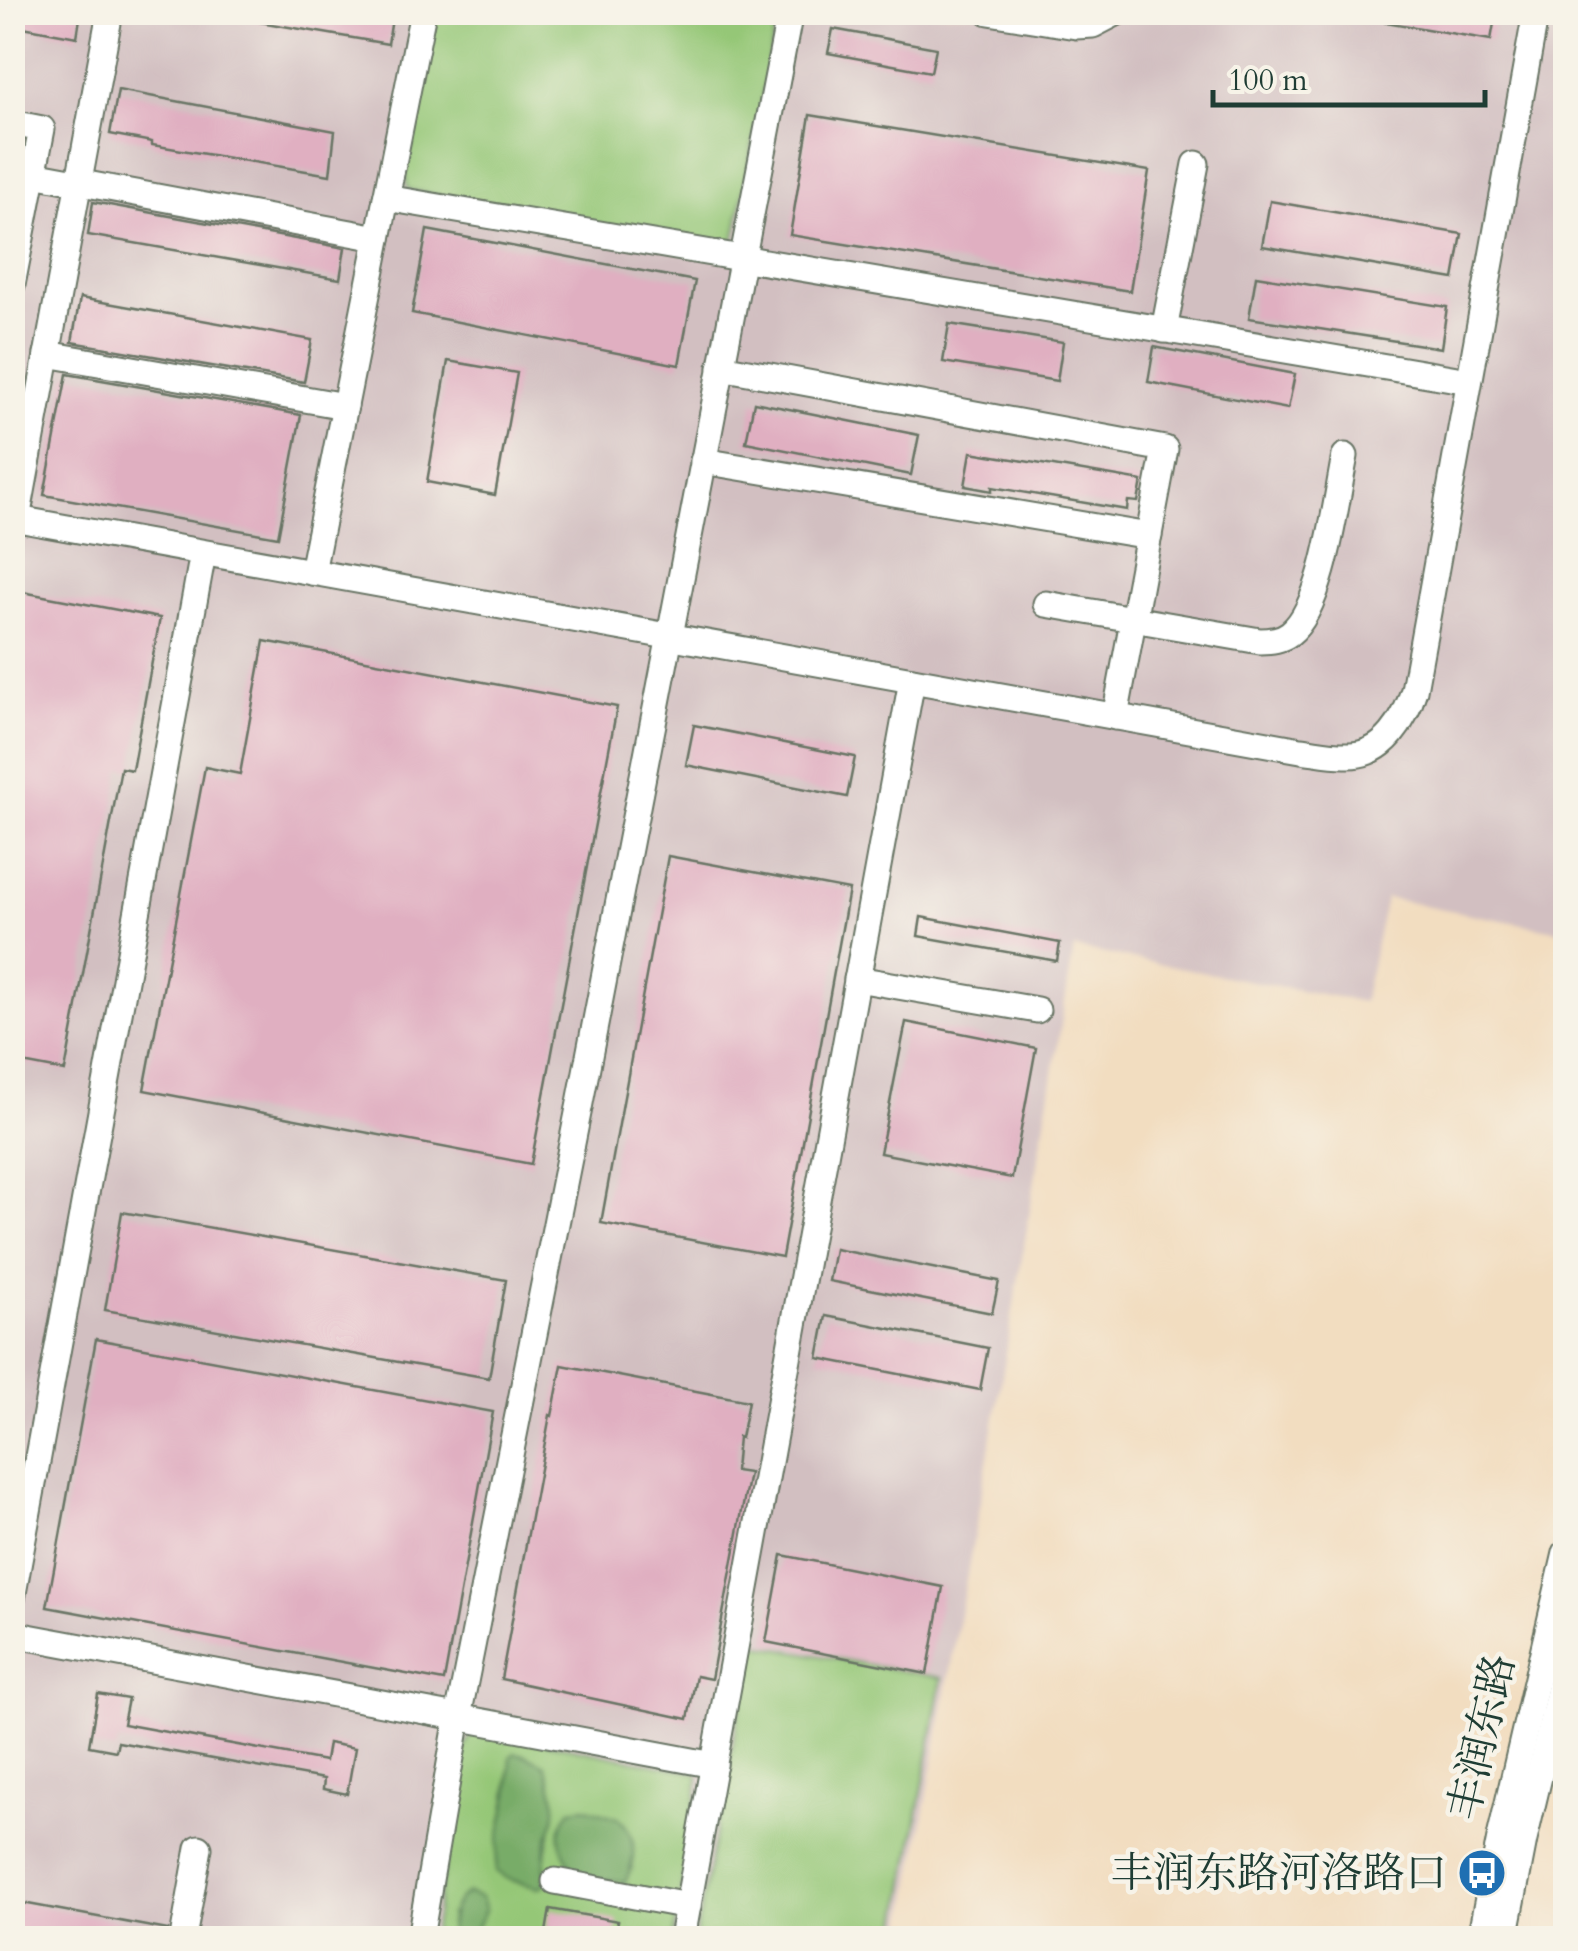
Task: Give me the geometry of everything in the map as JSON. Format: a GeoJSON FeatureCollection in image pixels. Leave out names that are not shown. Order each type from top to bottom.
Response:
{"type":"FeatureCollection","features":[{"type":"Feature","properties":{"kind":"street"},"geometry":{"type":"LineString","coordinates":[[110,12],[15,519],[1352,756],[1367,752],[1393,733],[1408,710],[1414,690],[1536,12]]}},
{"type":"Feature","properties":{"kind":"street"},"geometry":{"type":"LineString","coordinates":[[312,572],[422,12]]}},
{"type":"Feature","properties":{"kind":"street"},"geometry":{"type":"LineString","coordinates":[[420,1938],[458,1717],[790,12]]}},
{"type":"Feature","properties":{"kind":"street"},"geometry":{"type":"LineString","coordinates":[[989,12],[1076,26],[1094,26],[1118,12]]}},
{"type":"Feature","properties":{"kind":"street"},"geometry":{"type":"LineString","coordinates":[[12,122],[42,128],[12,285]]}},
{"type":"Feature","properties":{"kind":"street"},"geometry":{"type":"LineString","coordinates":[[1164,330],[1196,164]]}},
{"type":"Feature","properties":{"kind":"street"},"geometry":{"type":"LineString","coordinates":[[33,174],[378,238]]}},
{"type":"Feature","properties":{"kind":"street"},"geometry":{"type":"LineString","coordinates":[[386,198],[1470,382]]}},
{"type":"Feature","properties":{"kind":"street"},"geometry":{"type":"LineString","coordinates":[[47,354],[345,406]]}},
{"type":"Feature","properties":{"kind":"street"},"geometry":{"type":"LineString","coordinates":[[721,366],[1165,449],[1116,717]]}},
{"type":"Feature","properties":{"kind":"street"},"geometry":{"type":"LineString","coordinates":[[1046,604],[1260,641],[1286,636],[1301,621],[1314,595],[1345,456]]}},
{"type":"Feature","properties":{"kind":"street"},"geometry":{"type":"LineString","coordinates":[[703,461],[1149,536]]}},
{"type":"Feature","properties":{"kind":"street"},"geometry":{"type":"LineString","coordinates":[[12,1599],[203,552]]}},
{"type":"Feature","properties":{"kind":"street"},"geometry":{"type":"LineString","coordinates":[[682,1938],[912,680]]}},
{"type":"Feature","properties":{"kind":"street"},"geometry":{"type":"LineString","coordinates":[[857,979],[1038,1010]]}},
{"type":"Feature","properties":{"kind":"street","name":"丰润东路"},"geometry":{"type":"LineString","coordinates":[[1480,1938],[1566,1554]]}},
{"type":"Feature","properties":{"kind":"street"},"geometry":{"type":"LineString","coordinates":[[12,1634],[714,1764]]}},
{"type":"Feature","properties":{"kind":"street","name":"丰润东路"},"geometry":{"type":"LineString","coordinates":[[1504,1938],[1566,1663]]}},
{"type":"Feature","properties":{"kind":"street"},"geometry":{"type":"LineString","coordinates":[[183,1938],[199,1848]]}},
{"type":"Feature","properties":{"kind":"street"},"geometry":{"type":"LineString","coordinates":[[555,1881],[688,1906]]}},
{"type":"Feature","properties":{"kind":"shaded area"},"geometry":{"type":"Polygon","coordinates":[[[12,13],[1565,13],[1565,932],[1386,898],[1363,1002],[1074,948],[902,1938],[13,1938],[12,13]]]}},
{"type":"Feature","properties":{"kind":"green space"},"geometry":{"type":"Polygon","coordinates":[[[436,13],[778,13],[731,243],[721,248],[410,190],[406,174],[436,13]]]}},
{"type":"Feature","properties":{"kind":"green space"},"geometry":{"type":"Polygon","coordinates":[[[755,1644],[942,1678],[896,1938],[695,1938],[755,1644]]]}},
{"type":"Feature","properties":{"kind":"green space"},"geometry":{"type":"Polygon","coordinates":[[[478,1729],[697,1773],[673,1938],[474,1938],[485,1911],[450,1914],[449,1938],[432,1938],[464,1750],[478,1729]],[[510,1768],[496,1871],[508,1879],[539,1888],[546,1881],[555,1806],[510,1768]],[[598,1812],[567,1859],[572,1870],[632,1869],[633,1843],[618,1818],[598,1812]]]}},
{"type":"Feature","properties":{"kind":"green space"},"geometry":{"type":"Polygon","coordinates":[[[515,1753],[545,1765],[554,1792],[554,1821],[546,1845],[544,1886],[539,1888],[508,1879],[496,1871],[511,1756],[515,1753]]]}},
{"type":"Feature","properties":{"kind":"green space"},"geometry":{"type":"Polygon","coordinates":[[[584,1807],[618,1818],[629,1832],[633,1857],[625,1882],[588,1877],[571,1868],[561,1847],[561,1829],[571,1809],[584,1807]]]}},
{"type":"Feature","properties":{"kind":"green space"},"geometry":{"type":"Polygon","coordinates":[[[468,1893],[481,1898],[485,1911],[474,1938],[449,1938],[454,1907],[468,1893]]]}},
{"type":"Feature","properties":{"kind":"building"},"geometry":{"type":"Polygon","coordinates":[[[12,12],[81,12],[77,37],[12,25],[12,12]]]}},
{"type":"Feature","properties":{"kind":"building"},"geometry":{"type":"Polygon","coordinates":[[[248,12],[393,12],[388,44],[248,20],[248,12]]]}},
{"type":"Feature","properties":{"kind":"building"},"geometry":{"type":"Polygon","coordinates":[[[1375,12],[1496,12],[1491,40],[1374,20],[1375,12]]]}},
{"type":"Feature","properties":{"kind":"building"},"geometry":{"type":"Polygon","coordinates":[[[833,29],[936,48],[931,72],[828,53],[833,29]]]}},
{"type":"Feature","properties":{"kind":"building"},"geometry":{"type":"Polygon","coordinates":[[[118,90],[335,131],[330,175],[152,145],[110,134],[118,90]]]}},
{"type":"Feature","properties":{"kind":"building"},"geometry":{"type":"Polygon","coordinates":[[[810,115],[1149,171],[1130,291],[790,235],[810,115]]]}},
{"type":"Feature","properties":{"kind":"building"},"geometry":{"type":"Polygon","coordinates":[[[1270,201],[1462,234],[1454,279],[1262,246],[1270,201]]]}},
{"type":"Feature","properties":{"kind":"building"},"geometry":{"type":"Polygon","coordinates":[[[93,202],[345,248],[340,279],[88,235],[93,202]]]}},
{"type":"Feature","properties":{"kind":"building"},"geometry":{"type":"Polygon","coordinates":[[[427,230],[695,281],[679,365],[412,313],[427,230]]]}},
{"type":"Feature","properties":{"kind":"building"},"geometry":{"type":"Polygon","coordinates":[[[1256,276],[1447,307],[1441,348],[1249,318],[1256,276]]]}},
{"type":"Feature","properties":{"kind":"building"},"geometry":{"type":"Polygon","coordinates":[[[80,298],[312,340],[304,382],[72,342],[80,298]]]}},
{"type":"Feature","properties":{"kind":"building"},"geometry":{"type":"Polygon","coordinates":[[[949,324],[1063,342],[1057,381],[943,362],[949,324]]]}},
{"type":"Feature","properties":{"kind":"building"},"geometry":{"type":"Polygon","coordinates":[[[1154,347],[1295,374],[1288,409],[1148,382],[1154,347]]]}},
{"type":"Feature","properties":{"kind":"building"},"geometry":{"type":"Polygon","coordinates":[[[448,361],[517,373],[495,495],[427,482],[448,361]]]}},
{"type":"Feature","properties":{"kind":"building"},"geometry":{"type":"Polygon","coordinates":[[[67,374],[301,415],[278,537],[44,495],[67,374]]]}},
{"type":"Feature","properties":{"kind":"building"},"geometry":{"type":"Polygon","coordinates":[[[754,402],[919,435],[911,475],[746,442],[754,402]]]}},
{"type":"Feature","properties":{"kind":"building"},"geometry":{"type":"Polygon","coordinates":[[[971,452],[1142,481],[1138,502],[1128,501],[1127,510],[965,486],[971,452]]]}},
{"type":"Feature","properties":{"kind":"building"},"geometry":{"type":"Polygon","coordinates":[[[12,590],[160,618],[132,770],[121,768],[65,1071],[12,1061],[12,590]]]}},
{"type":"Feature","properties":{"kind":"building"},"geometry":{"type":"Polygon","coordinates":[[[264,641],[617,707],[531,1164],[144,1090],[205,767],[240,774],[264,641]]]}},
{"type":"Feature","properties":{"kind":"building"},"geometry":{"type":"Polygon","coordinates":[[[694,725],[855,757],[847,797],[686,765],[694,725]]]}},
{"type":"Feature","properties":{"kind":"building"},"geometry":{"type":"Polygon","coordinates":[[[668,856],[849,890],[782,1257],[601,1223],[668,856]]]}},
{"type":"Feature","properties":{"kind":"building"},"geometry":{"type":"Polygon","coordinates":[[[921,917],[1060,943],[1057,961],[918,936],[921,917]]]}},
{"type":"Feature","properties":{"kind":"building"},"geometry":{"type":"Polygon","coordinates":[[[906,1022],[1036,1048],[1012,1178],[880,1153],[906,1022]]]}},
{"type":"Feature","properties":{"kind":"building"},"geometry":{"type":"Polygon","coordinates":[[[122,1212],[506,1280],[489,1378],[105,1310],[122,1212]]]}},
{"type":"Feature","properties":{"kind":"building"},"geometry":{"type":"Polygon","coordinates":[[[835,1249],[999,1281],[992,1313],[829,1281],[835,1249]]]}},
{"type":"Feature","properties":{"kind":"building"},"geometry":{"type":"Polygon","coordinates":[[[826,1316],[988,1348],[980,1390],[818,1358],[826,1316]]]}},
{"type":"Feature","properties":{"kind":"building"},"geometry":{"type":"Polygon","coordinates":[[[96,1339],[493,1412],[444,1681],[47,1607],[96,1339]]]}},
{"type":"Feature","properties":{"kind":"building"},"geometry":{"type":"Polygon","coordinates":[[[562,1365],[748,1401],[741,1438],[738,1437],[735,1471],[749,1473],[711,1679],[696,1676],[688,1719],[501,1679],[562,1365]]]}},
{"type":"Feature","properties":{"kind":"building"},"geometry":{"type":"Polygon","coordinates":[[[782,1555],[943,1587],[927,1674],[766,1642],[782,1555]]]}},
{"type":"Feature","properties":{"kind":"building"},"geometry":{"type":"Polygon","coordinates":[[[98,1694],[128,1699],[123,1724],[325,1761],[328,1743],[355,1748],[347,1794],[323,1789],[324,1779],[118,1742],[116,1751],[89,1746],[98,1694]]]}},
{"type":"Feature","properties":{"kind":"building"},"geometry":{"type":"Polygon","coordinates":[[[12,1901],[168,1930],[167,1938],[12,1938],[12,1901]]]}},
{"type":"Feature","properties":{"kind":"building"},"geometry":{"type":"Polygon","coordinates":[[[550,1909],[618,1921],[615,1938],[545,1938],[550,1909]]]}},
{"type":"Feature","properties":{"kind":"place","name":"丰润东路河洛路口"},"geometry":{"type":"Point","coordinates":[1482,1873]}}]}
